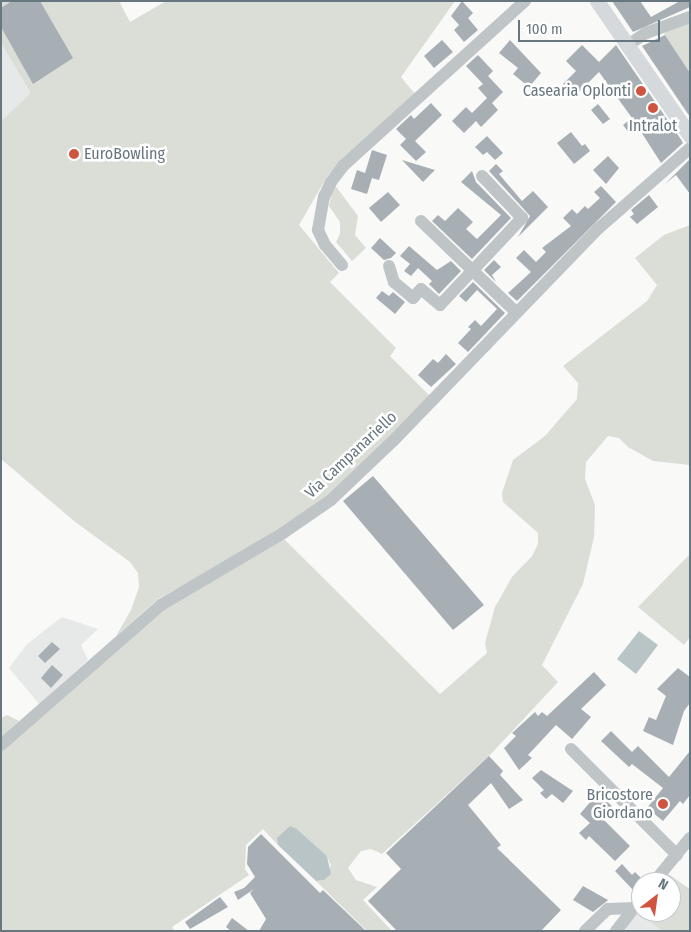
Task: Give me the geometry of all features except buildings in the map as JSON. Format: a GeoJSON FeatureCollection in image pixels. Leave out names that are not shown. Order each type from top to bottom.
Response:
{"type":"FeatureCollection","features":[{"type":"Feature","properties":{"kind":"main road"},"geometry":{"type":"LineString","coordinates":[[597,1],[690,136]]}},
{"type":"Feature","properties":{"kind":"street"},"geometry":{"type":"LineString","coordinates":[[342,265],[325,245],[318,230],[324,197],[331,182],[343,166],[525,1]]}},
{"type":"Feature","properties":{"kind":"street"},"geometry":{"type":"LineString","coordinates":[[628,46],[646,33],[690,17]]}},
{"type":"Feature","properties":{"kind":"street","name":"Via Campanariello"},"geometry":{"type":"LineString","coordinates":[[1,745],[161,605],[331,500],[392,441],[516,311],[599,228],[690,148]]}},
{"type":"Feature","properties":{"kind":"street"},"geometry":{"type":"LineString","coordinates":[[389,266],[394,282],[413,298],[421,289],[440,305],[522,218],[482,176]]}},
{"type":"Feature","properties":{"kind":"street"},"geometry":{"type":"LineString","coordinates":[[421,221],[516,311]]}},
{"type":"Feature","properties":{"kind":"street"},"geometry":{"type":"LineString","coordinates":[[572,749],[676,854]]}},
{"type":"Feature","properties":{"kind":"street"},"geometry":{"type":"LineString","coordinates":[[662,872],[690,838]]}},
{"type":"Feature","properties":{"kind":"street"},"geometry":{"type":"LineString","coordinates":[[585,931],[608,909],[631,905]]}},
{"type":"Feature","properties":{"kind":"street"},"geometry":{"type":"LineString","coordinates":[[616,931],[631,912]]}},
{"type":"Feature","properties":{"kind":"shaded area"},"geometry":{"type":"Polygon","coordinates":[[[1,1],[119,1],[130,22],[166,1],[455,1],[401,77],[415,94],[328,175],[299,225],[339,273],[330,282],[396,348],[390,356],[430,396],[331,496],[230,559],[158,599],[116,636],[131,610],[139,587],[138,573],[130,562],[74,521],[1,459],[1,121],[31,93],[1,43],[1,1]]]}},
{"type":"Feature","properties":{"kind":"shaded area"},"geometry":{"type":"Polygon","coordinates":[[[690,23],[690,73],[663,32],[690,23]]]}},
{"type":"Feature","properties":{"kind":"shaded area"},"geometry":{"type":"Polygon","coordinates":[[[1,43],[32,93],[1,121],[1,43]]]}},
{"type":"Feature","properties":{"kind":"shaded area"},"geometry":{"type":"Polygon","coordinates":[[[334,184],[358,216],[355,235],[366,248],[352,261],[336,242],[340,234],[340,222],[329,206],[334,184]]]}},
{"type":"Feature","properties":{"kind":"shaded area"},"geometry":{"type":"Polygon","coordinates":[[[690,225],[690,465],[653,461],[628,447],[619,438],[608,436],[586,462],[585,479],[595,505],[594,537],[583,584],[542,665],[558,682],[490,755],[382,854],[371,849],[361,851],[348,868],[356,880],[377,887],[363,900],[392,931],[367,931],[316,881],[324,880],[331,865],[327,856],[297,829],[278,838],[278,845],[263,829],[246,845],[245,869],[249,875],[172,927],[175,931],[1,931],[1,750],[159,612],[283,538],[440,694],[487,653],[485,643],[495,607],[512,577],[532,556],[538,544],[538,533],[503,502],[502,493],[513,460],[545,436],[577,399],[578,383],[563,366],[647,301],[657,285],[635,258],[664,235],[690,225]]]}},
{"type":"Feature","properties":{"kind":"shaded area"},"geometry":{"type":"Polygon","coordinates":[[[690,554],[690,637],[684,645],[638,607],[690,554]]]}},
{"type":"Feature","properties":{"kind":"shaded area"},"geometry":{"type":"Polygon","coordinates":[[[62,617],[98,629],[81,645],[88,660],[39,704],[9,668],[27,644],[62,617]]]}},
{"type":"Feature","properties":{"kind":"shaded area"},"geometry":{"type":"Polygon","coordinates":[[[639,631],[658,645],[636,674],[617,659],[639,631]]]}},
{"type":"Feature","properties":{"kind":"shaded area"},"geometry":{"type":"Polygon","coordinates":[[[7,715],[19,721],[1,738],[1,718],[7,715]]]}},
{"type":"Feature","properties":{"kind":"shaded area"},"geometry":{"type":"Polygon","coordinates":[[[290,826],[297,829],[327,856],[331,874],[324,880],[316,881],[278,845],[277,838],[290,826]]]}},
{"type":"Feature","properties":{"kind":"shaded area"},"geometry":{"type":"Polygon","coordinates":[[[681,883],[690,889],[690,931],[662,931],[650,922],[681,922],[681,883]]]}},
{"type":"Feature","properties":{"kind":"shaded area"},"geometry":{"type":"Polygon","coordinates":[[[631,918],[631,922],[650,922],[662,931],[621,931],[631,918]]]}},
{"type":"Feature","properties":{"kind":"place","name":"Casearia Oplonti"},"geometry":{"type":"Point","coordinates":[641,91]}},
{"type":"Feature","properties":{"kind":"place","name":"Intralot"},"geometry":{"type":"Point","coordinates":[653,108]}},
{"type":"Feature","properties":{"kind":"place","name":"EuroBowling"},"geometry":{"type":"Point","coordinates":[74,154]}},
{"type":"Feature","properties":{"kind":"place","name":"Bricostore Giordano"},"geometry":{"type":"Point","coordinates":[663,804]}}]}
